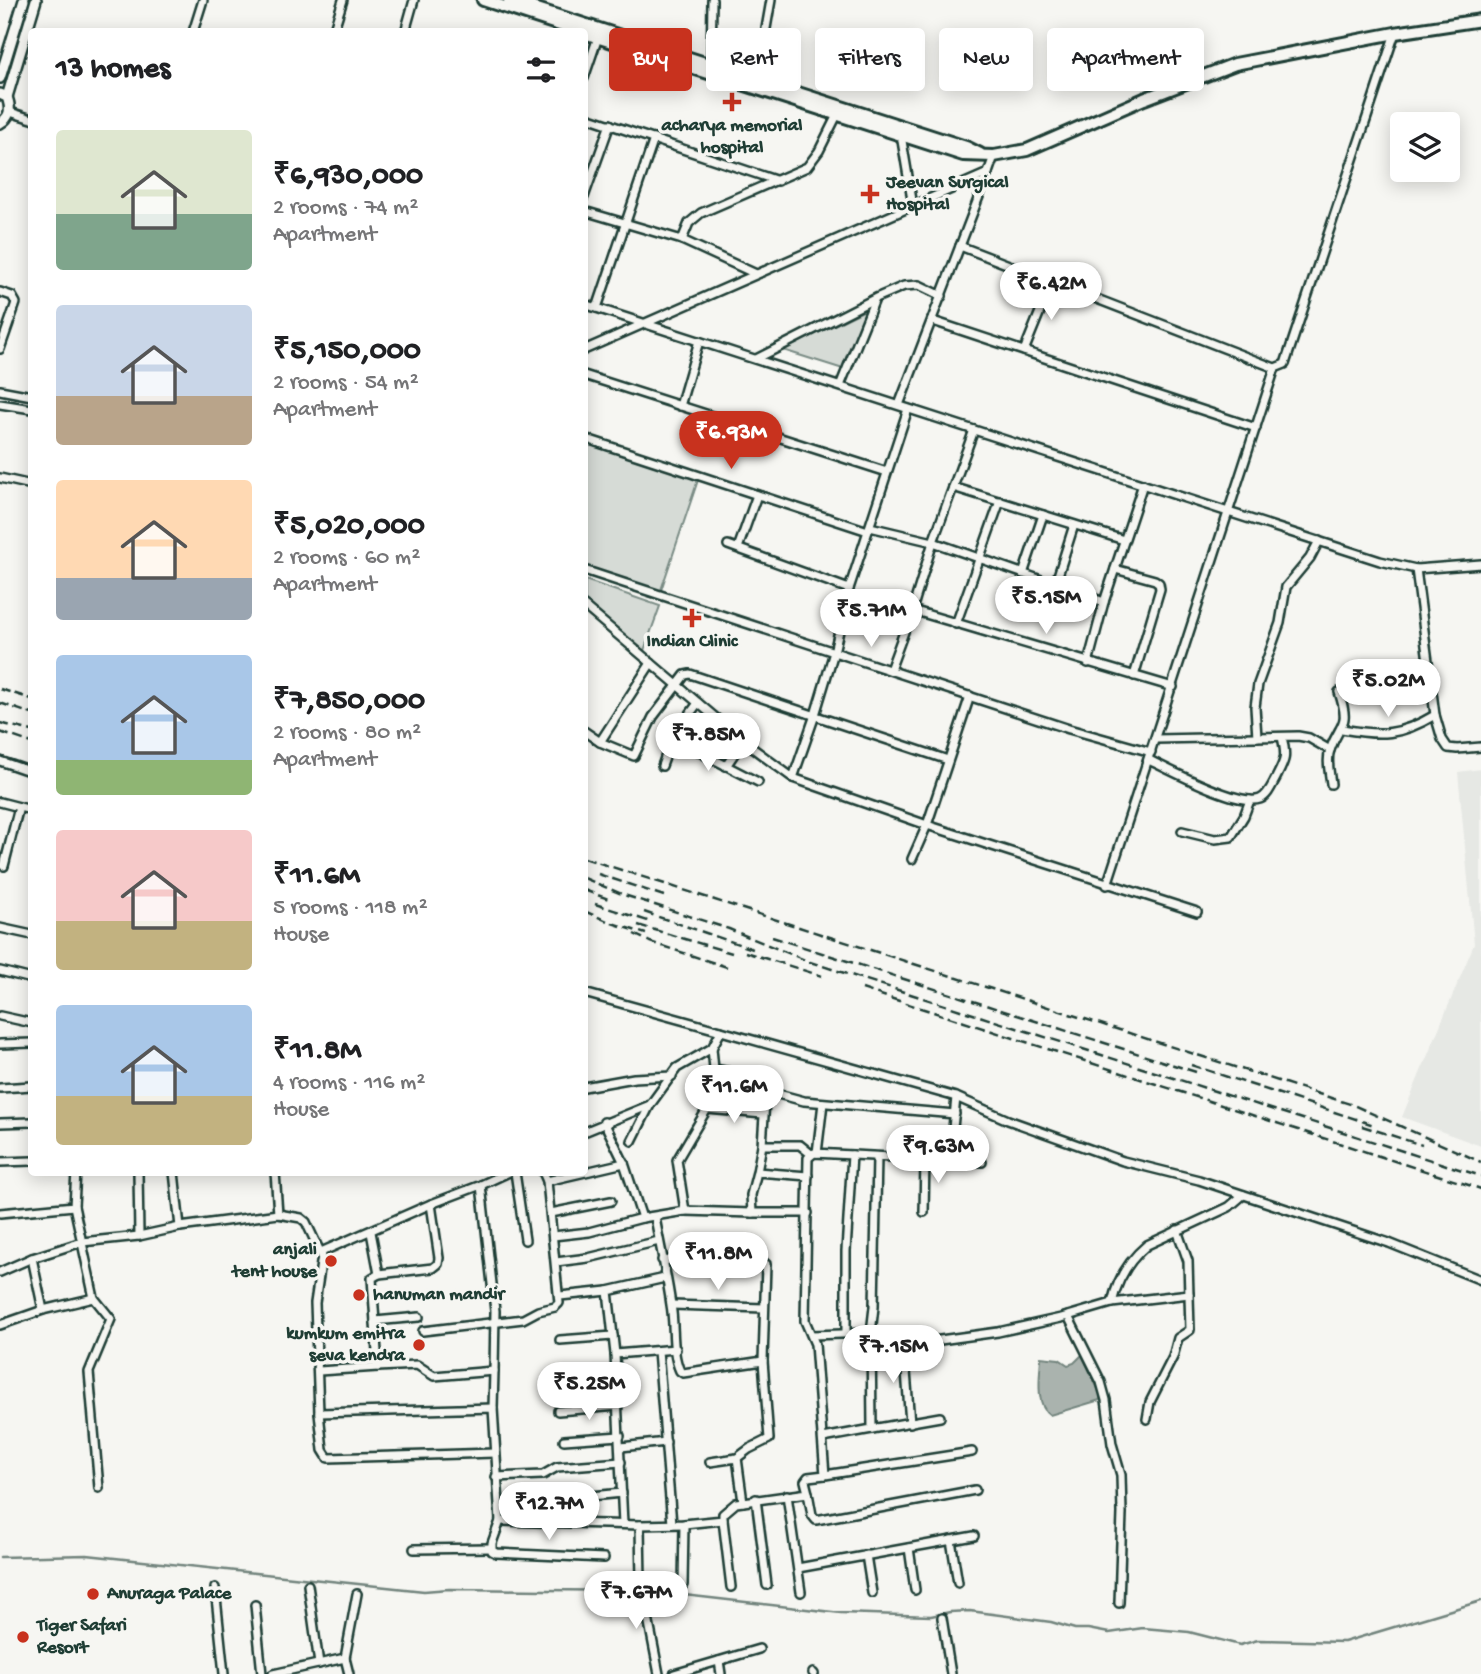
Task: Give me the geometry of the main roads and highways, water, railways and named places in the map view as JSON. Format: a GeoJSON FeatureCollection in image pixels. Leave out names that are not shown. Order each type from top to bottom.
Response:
{"type":"FeatureCollection","features":[{"type":"Feature","properties":{"kind":"highway"},"geometry":{"type":"LineString","coordinates":[[483,0],[570,28]]}},
{"type":"Feature","properties":{"kind":"highway"},"geometry":{"type":"LineString","coordinates":[[509,0],[988,156]]}},
{"type":"Feature","properties":{"kind":"highway"},"geometry":{"type":"LineString","coordinates":[[588,34],[963,155],[988,156],[1027,150],[1144,99],[1235,64],[1395,33],[1481,20]]}},
{"type":"Feature","properties":{"kind":"waterway"},"geometry":{"type":"LineString","coordinates":[[0,1557],[87,1555],[424,1591],[636,1591]]}},
{"type":"Feature","properties":{"kind":"waterway"},"geometry":{"type":"LineString","coordinates":[[649,1591],[841,1613],[931,1616],[970,1611],[1109,1633],[1143,1628],[1189,1632],[1240,1645],[1258,1640],[1344,1642],[1481,1601]]}},
{"type":"Feature","properties":{"kind":"railway"},"geometry":{"type":"LineString","coordinates":[[0,689],[28,698]]}},
{"type":"Feature","properties":{"kind":"railway"},"geometry":{"type":"LineString","coordinates":[[0,703],[28,713]]}},
{"type":"Feature","properties":{"kind":"railway"},"geometry":{"type":"LineString","coordinates":[[0,723],[28,730]]}},
{"type":"Feature","properties":{"kind":"railway"},"geometry":{"type":"LineString","coordinates":[[0,732],[28,742]]}},
{"type":"Feature","properties":{"kind":"railway"},"geometry":{"type":"LineString","coordinates":[[588,859],[1353,1105],[1481,1162]]}},
{"type":"Feature","properties":{"kind":"railway"},"geometry":{"type":"LineString","coordinates":[[598,874],[664,896]]}},
{"type":"Feature","properties":{"kind":"railway"},"geometry":{"type":"LineString","coordinates":[[588,880],[624,895],[729,929],[810,962],[1481,1176]]}},
{"type":"Feature","properties":{"kind":"railway"},"geometry":{"type":"LineString","coordinates":[[588,891],[611,900]]}},
{"type":"Feature","properties":{"kind":"railway"},"geometry":{"type":"LineString","coordinates":[[595,904],[651,922]]}},
{"type":"Feature","properties":{"kind":"railway"},"geometry":{"type":"LineString","coordinates":[[644,912],[756,950]]}},
{"type":"Feature","properties":{"kind":"railway"},"geometry":{"type":"LineString","coordinates":[[588,913],[646,934]]}},
{"type":"Feature","properties":{"kind":"railway"},"geometry":{"type":"LineString","coordinates":[[638,925],[732,953]]}},
{"type":"Feature","properties":{"kind":"railway"},"geometry":{"type":"LineString","coordinates":[[634,934],[650,942],[727,967]]}},
{"type":"Feature","properties":{"kind":"railway"},"geometry":{"type":"LineString","coordinates":[[772,937],[1199,1073]]}},
{"type":"Feature","properties":{"kind":"railway"},"geometry":{"type":"LineString","coordinates":[[745,952],[822,976]]}},
{"type":"Feature","properties":{"kind":"railway"},"geometry":{"type":"LineString","coordinates":[[862,989],[1481,1189]]}},
{"type":"Feature","properties":{"kind":"railway"},"geometry":{"type":"LineString","coordinates":[[1191,1065],[1374,1125]]}},
{"type":"Feature","properties":{"kind":"railway"},"geometry":{"type":"LineString","coordinates":[[1362,1126],[1422,1145]]}},
{"type":"Feature","properties":{"kind":"place","name":"acharya memorial hospital"},"geometry":{"type":"Point","coordinates":[732,102]}},
{"type":"Feature","properties":{"kind":"place","name":"Jeevan Surgical Hospital"},"geometry":{"type":"Point","coordinates":[870,194]}},
{"type":"Feature","properties":{"kind":"place","name":"Indian Clinic"},"geometry":{"type":"Point","coordinates":[692,618]}},
{"type":"Feature","properties":{"kind":"place","name":"anjali tent house"},"geometry":{"type":"Point","coordinates":[331,1261]}},
{"type":"Feature","properties":{"kind":"place","name":"hanuman mandir"},"geometry":{"type":"Point","coordinates":[359,1295]}},
{"type":"Feature","properties":{"kind":"place","name":"kumkum emitra seva kendra"},"geometry":{"type":"Point","coordinates":[419,1345]}},
{"type":"Feature","properties":{"kind":"place","name":"Anuraga Palace"},"geometry":{"type":"Point","coordinates":[93,1594]}},
{"type":"Feature","properties":{"kind":"place","name":"Tiger Safari Resort"},"geometry":{"type":"Point","coordinates":[23,1637]}}]}
